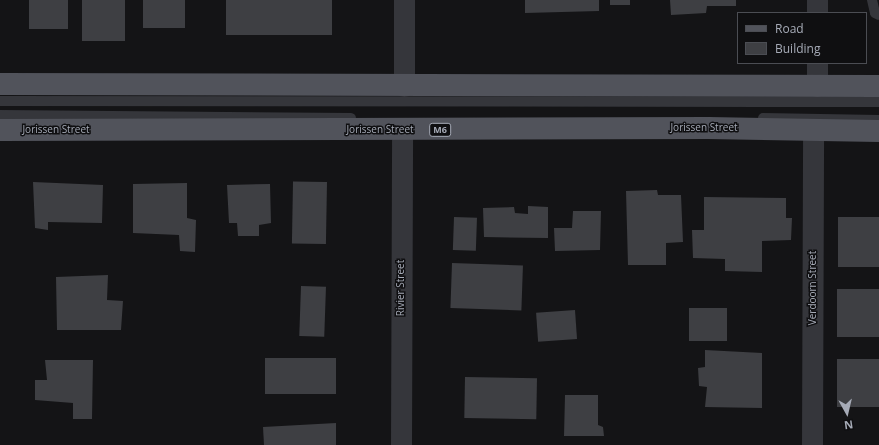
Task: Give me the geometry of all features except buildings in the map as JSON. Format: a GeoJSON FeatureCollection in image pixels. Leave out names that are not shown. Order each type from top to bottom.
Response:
{"type":"FeatureCollection","features":[{"type":"Feature","properties":{"kind":"main road"},"geometry":{"type":"LineString","coordinates":[[0,84],[879,86]]}},
{"type":"Feature","properties":{"kind":"main road","name":"Jorissen Street"},"geometry":{"type":"LineString","coordinates":[[0,130],[708,128],[879,130]]}},
{"type":"Feature","properties":{"kind":"street"},"geometry":{"type":"LineString","coordinates":[[404,0],[404,86]]}},
{"type":"Feature","properties":{"kind":"street"},"geometry":{"type":"LineString","coordinates":[[817,0],[817,12]]}},
{"type":"Feature","properties":{"kind":"street"},"geometry":{"type":"LineString","coordinates":[[817,64],[817,86]]}},
{"type":"Feature","properties":{"kind":"street","name":"Rivier Street"},"geometry":{"type":"LineString","coordinates":[[401,445],[402,130]]}},
{"type":"Feature","properties":{"kind":"street","name":"Verdoorn Street"},"geometry":{"type":"LineString","coordinates":[[812,445],[813,130]]}},
{"type":"Feature","properties":{"kind":"lane"},"geometry":{"type":"LineString","coordinates":[[872,0],[875,13],[879,15]]}},
{"type":"Feature","properties":{"kind":"lane"},"geometry":{"type":"LineString","coordinates":[[0,101],[879,102]]}},
{"type":"Feature","properties":{"kind":"lane","name":"Jorissen Street"},"geometry":{"type":"LineString","coordinates":[[0,115],[879,120]]}}]}
